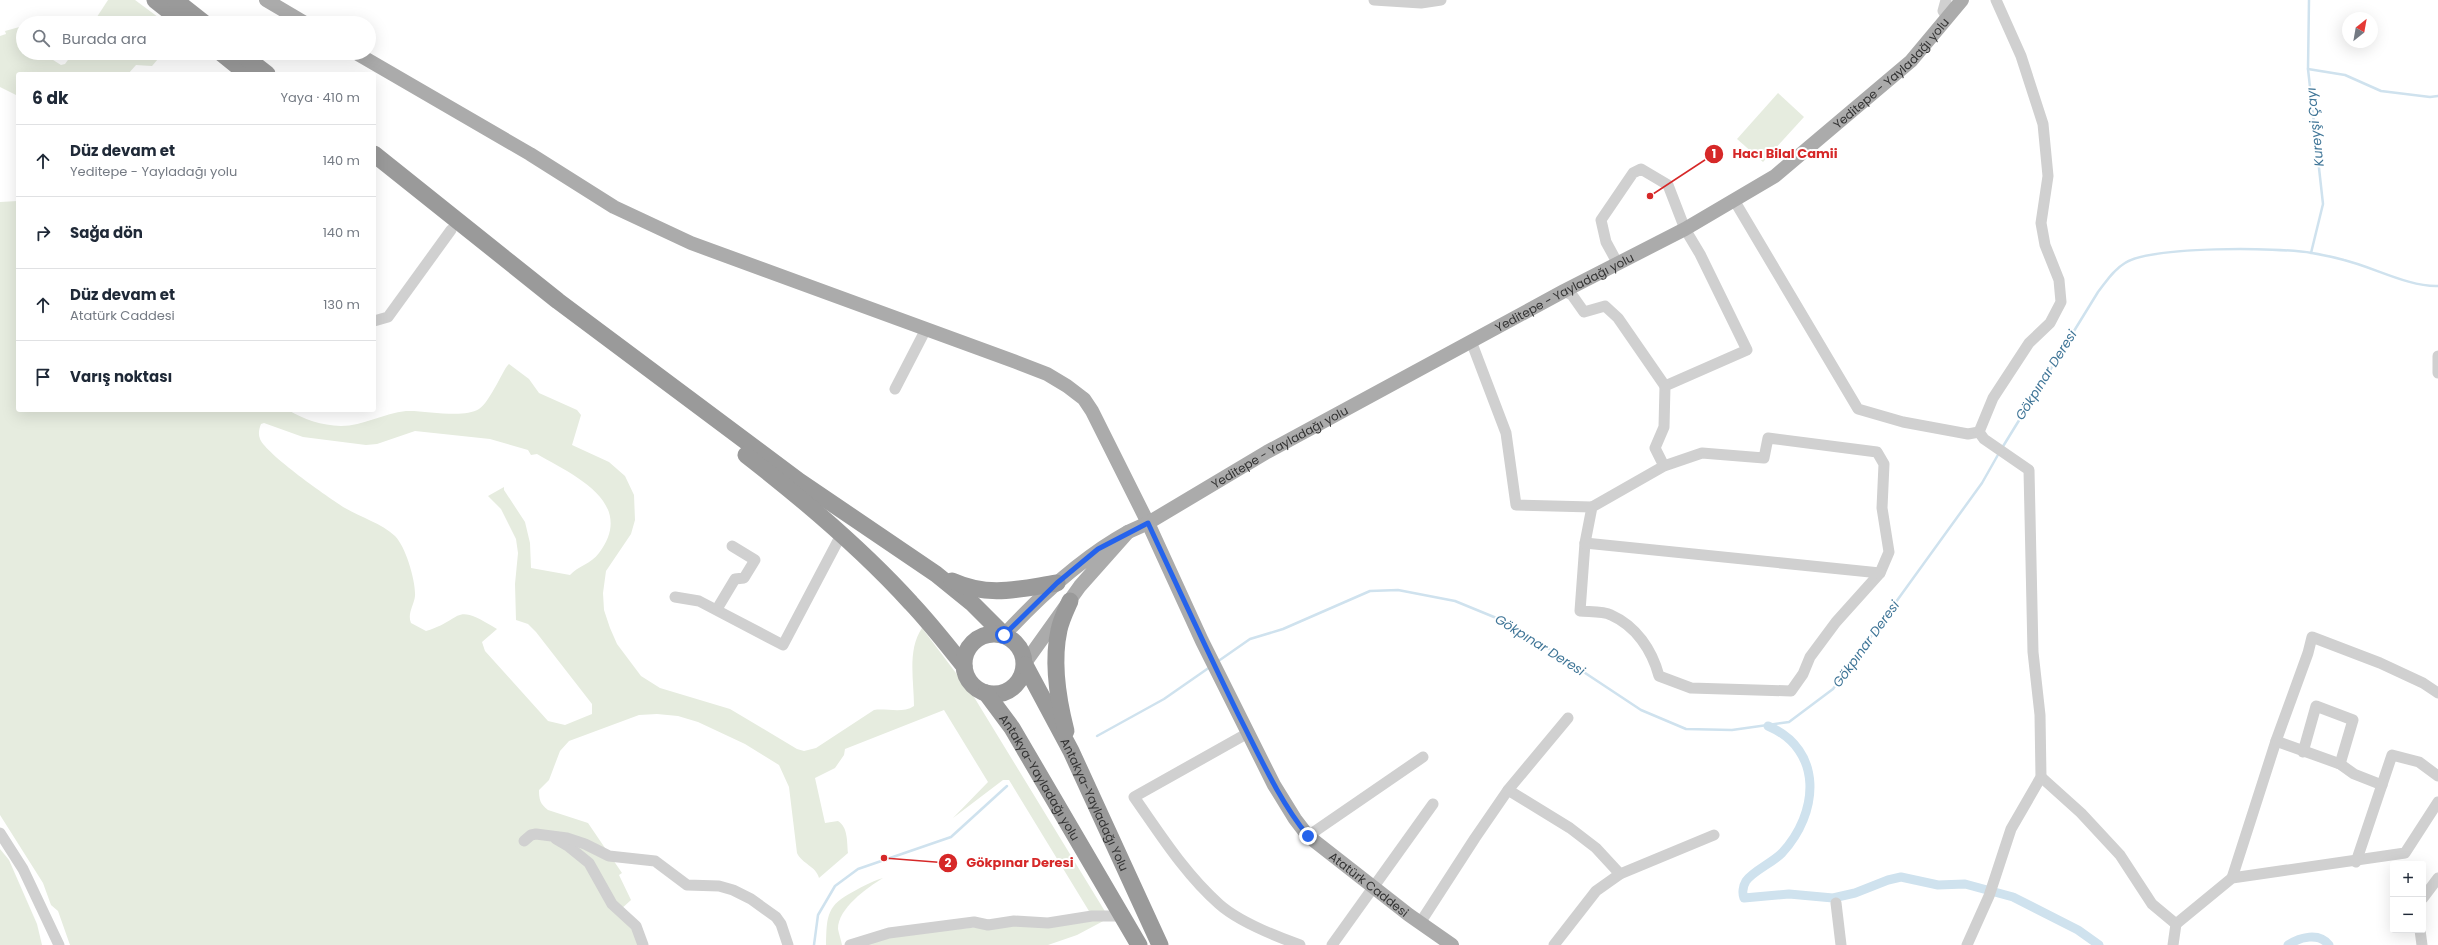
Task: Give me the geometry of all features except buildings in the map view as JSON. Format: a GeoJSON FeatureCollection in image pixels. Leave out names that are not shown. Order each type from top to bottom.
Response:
{"type":"FeatureCollection","features":[{"type":"Feature","properties":{"kind":"highway"},"geometry":{"type":"LineString","coordinates":[[155,0],[175,16]]}},
{"type":"Feature","properties":{"kind":"highway"},"geometry":{"type":"LineString","coordinates":[[175,0],[195,16]]}},
{"type":"Feature","properties":{"kind":"highway"},"geometry":{"type":"LineString","coordinates":[[230,60],[245,72]]}},
{"type":"Feature","properties":{"kind":"highway"},"geometry":{"type":"LineString","coordinates":[[249,60],[264,72]]}},
{"type":"Feature","properties":{"kind":"highway"},"geometry":{"type":"LineString","coordinates":[[376,156],[558,301],[799,481],[936,574],[973,604],[1004,635],[1021,648],[1025,664],[1019,682],[1012,689],[1004,693],[986,694],[971,683],[964,666],[911,602],[841,534],[750,458],[551,310],[376,170]]}},
{"type":"Feature","properties":{"kind":"highway"},"geometry":{"type":"LineString","coordinates":[[936,574],[964,586],[997,592],[1057,583]]}},
{"type":"Feature","properties":{"kind":"highway"},"geometry":{"type":"LineString","coordinates":[[1070,601],[1059,630],[1056,652],[1059,704],[1071,751]]}},
{"type":"Feature","properties":{"kind":"highway"},"geometry":{"type":"LineString","coordinates":[[964,666],[966,651],[977,639],[992,633],[1004,635]]}},
{"type":"Feature","properties":{"kind":"highway","name":"Antakya-Yayladağı Yolu"},"geometry":{"type":"LineString","coordinates":[[1025,664],[1071,751],[1160,945]]}},
{"type":"Feature","properties":{"kind":"highway","name":"Antakya-Yayladağı yolu"},"geometry":{"type":"LineString","coordinates":[[986,694],[1012,728],[1138,945]]}},
{"type":"Feature","properties":{"kind":"main road"},"geometry":{"type":"LineString","coordinates":[[266,0],[292,16]]}},
{"type":"Feature","properties":{"kind":"main road","name":"Yeditepe - Yayladağı yolu"},"geometry":{"type":"LineString","coordinates":[[1004,635],[1057,583],[1098,549],[1128,532],[1148,523],[1266,452],[1564,291],[1685,229],[1775,176],[1911,61],[1962,0]]}},
{"type":"Feature","properties":{"kind":"main road","name":"Atatürk Caddesi"},"geometry":{"type":"LineString","coordinates":[[368,60],[530,154],[614,207],[650,226],[691,243],[812,286],[926,330],[1047,374],[1084,399],[1107,440],[1148,523],[1202,641],[1281,797],[1308,836],[1420,923],[1452,945]]}},
{"type":"Feature","properties":{"kind":"main road","name":"Yeditepe - Yayladağı yolu"},"geometry":{"type":"LineString","coordinates":[[1025,664],[1070,601],[1128,532]]}},
{"type":"Feature","properties":{"kind":"street"},"geometry":{"type":"LineString","coordinates":[[1374,0],[1421,3],[1441,0]]}},
{"type":"Feature","properties":{"kind":"street"},"geometry":{"type":"LineString","coordinates":[[1946,0],[1943,10],[1947,17]]}},
{"type":"Feature","properties":{"kind":"street"},"geometry":{"type":"LineString","coordinates":[[1981,435],[1993,398],[2029,343],[2050,323],[2061,302],[2059,280],[2045,244],[2041,223],[2048,176],[2043,124],[2021,56],[1996,0]]}},
{"type":"Feature","properties":{"kind":"street"},"geometry":{"type":"LineString","coordinates":[[1618,264],[1606,242],[1601,220],[1632,173],[1641,169],[1668,185],[1685,229],[1700,254],[1747,350],[1665,386]]}},
{"type":"Feature","properties":{"kind":"street"},"geometry":{"type":"LineString","coordinates":[[1734,200],[1858,409],[1903,422],[1981,435],[2029,470],[2033,652],[2040,715],[2041,778],[2011,829],[1996,878],[1967,945]]}},
{"type":"Feature","properties":{"kind":"street"},"geometry":{"type":"LineString","coordinates":[[376,320],[388,316],[451,230]]}},
{"type":"Feature","properties":{"kind":"street"},"geometry":{"type":"LineString","coordinates":[[1564,291],[1572,295],[1584,312],[1605,306],[1618,318],[1665,386],[1664,427],[1655,448],[1664,466]]}},
{"type":"Feature","properties":{"kind":"street"},"geometry":{"type":"LineString","coordinates":[[895,389],[926,330]]}},
{"type":"Feature","properties":{"kind":"street"},"geometry":{"type":"LineString","coordinates":[[1471,341],[1506,432],[1516,505],[1592,507],[1664,466],[1702,453],[1764,458],[1768,438],[1877,452],[1884,464],[1882,508],[1889,552],[1880,573],[1831,628],[1810,657],[1803,674],[1791,691],[1691,688],[1659,676],[1654,659],[1636,631],[1610,614],[1580,611],[1586,543],[1592,507]]}},
{"type":"Feature","properties":{"kind":"street"},"geometry":{"type":"LineString","coordinates":[[2438,356],[2438,373]]}},
{"type":"Feature","properties":{"kind":"street"},"geometry":{"type":"LineString","coordinates":[[675,597],[692,598],[716,609],[783,646],[841,534]]}},
{"type":"Feature","properties":{"kind":"street"},"geometry":{"type":"LineString","coordinates":[[1586,543],[1880,573]]}},
{"type":"Feature","properties":{"kind":"street"},"geometry":{"type":"LineString","coordinates":[[716,609],[735,579],[744,578],[755,560],[732,546]]}},
{"type":"Feature","properties":{"kind":"street"},"geometry":{"type":"LineString","coordinates":[[2232,878],[2276,741],[2308,653],[2312,637],[2380,663],[2423,683],[2438,693]]}},
{"type":"Feature","properties":{"kind":"street"},"geometry":{"type":"LineString","coordinates":[[2303,752],[2316,706],[2328,709],[2353,720],[2340,764]]}},
{"type":"Feature","properties":{"kind":"street"},"geometry":{"type":"LineString","coordinates":[[1420,923],[1508,790],[1568,718]]}},
{"type":"Feature","properties":{"kind":"street"},"geometry":{"type":"LineString","coordinates":[[1248,733],[1134,797],[1198,882],[1220,905],[1270,935],[1300,945]]}},
{"type":"Feature","properties":{"kind":"street"},"geometry":{"type":"LineString","coordinates":[[2276,741],[2303,752],[2340,764],[2354,774],[2382,785]]}},
{"type":"Feature","properties":{"kind":"street"},"geometry":{"type":"LineString","coordinates":[[2356,862],[2392,756],[2419,762],[2438,776]]}},
{"type":"Feature","properties":{"kind":"street"},"geometry":{"type":"LineString","coordinates":[[1308,836],[1423,757]]}},
{"type":"Feature","properties":{"kind":"street"},"geometry":{"type":"LineString","coordinates":[[2041,778],[2091,824],[2120,855],[2152,904],[2176,924]]}},
{"type":"Feature","properties":{"kind":"street"},"geometry":{"type":"LineString","coordinates":[[1508,790],[1570,828],[1596,848],[1620,874]]}},
{"type":"Feature","properties":{"kind":"street"},"geometry":{"type":"LineString","coordinates":[[2173,945],[2176,924],[2232,878],[2356,862],[2405,853],[2438,802]]}},
{"type":"Feature","properties":{"kind":"street"},"geometry":{"type":"LineString","coordinates":[[1332,945],[1374,887],[1406,839],[1433,804]]}},
{"type":"Feature","properties":{"kind":"street"},"geometry":{"type":"LineString","coordinates":[[0,833],[24,869],[59,945]]}},
{"type":"Feature","properties":{"kind":"street"},"geometry":{"type":"LineString","coordinates":[[524,841],[531,835],[545,834],[576,840],[609,856],[655,861],[687,885],[719,886],[740,893],[776,917],[781,924],[788,945]]}},
{"type":"Feature","properties":{"kind":"street"},"geometry":{"type":"LineString","coordinates":[[545,834],[568,846],[589,863],[612,904],[636,926],[643,945]]}},
{"type":"Feature","properties":{"kind":"street"},"geometry":{"type":"LineString","coordinates":[[1554,945],[1596,891],[1620,874],[1714,834]]}},
{"type":"Feature","properties":{"kind":"street"},"geometry":{"type":"LineString","coordinates":[[2424,897],[2438,878]]}},
{"type":"Feature","properties":{"kind":"street"},"geometry":{"type":"LineString","coordinates":[[1836,903],[1841,945]]}},
{"type":"Feature","properties":{"kind":"street"},"geometry":{"type":"LineString","coordinates":[[850,945],[889,934],[974,922],[988,924],[1014,921],[1048,923],[1092,916],[1122,916]]}},
{"type":"Feature","properties":{"kind":"street"},"geometry":{"type":"LineString","coordinates":[[2420,933],[2422,945]]}},
{"type":"Feature","properties":{"kind":"shaded area"},"geometry":{"type":"Polygon","coordinates":[[[108,0],[135,0],[157,16],[98,16],[108,0]]]}},
{"type":"Feature","properties":{"kind":"shaded area"},"geometry":{"type":"Polygon","coordinates":[[[16,28],[16,60],[53,60],[61,65],[65,64],[68,60],[157,60],[152,66],[136,65],[130,72],[16,72],[16,95],[0,87],[0,36],[6,34],[5,31],[16,28]]]}},
{"type":"Feature","properties":{"kind":"shaded area"},"geometry":{"type":"Polygon","coordinates":[[[1778,93],[1804,117],[1763,162],[1737,139],[1778,93]]]}},
{"type":"Feature","properties":{"kind":"shaded area"},"geometry":{"type":"Polygon","coordinates":[[[16,201],[16,412],[292,412],[301,417],[320,423],[341,426],[357,424],[390,414],[406,411],[454,414],[472,412],[484,405],[509,364],[529,379],[539,393],[577,410],[581,415],[572,445],[609,462],[625,476],[634,495],[635,520],[631,534],[606,571],[603,593],[604,610],[617,644],[641,676],[660,688],[730,709],[797,749],[804,751],[816,748],[874,710],[905,710],[914,706],[912,666],[914,646],[922,628],[974,697],[1109,918],[1077,935],[1048,945],[850,945],[876,937],[1092,916],[1009,780],[1003,780],[953,818],[988,782],[944,710],[845,749],[844,755],[835,768],[815,778],[825,823],[838,821],[844,827],[848,853],[819,878],[815,871],[799,857],[797,853],[789,787],[779,765],[745,744],[698,722],[678,716],[657,714],[639,715],[569,741],[560,751],[549,780],[539,790],[540,801],[548,810],[588,823],[622,873],[619,875],[631,900],[619,911],[643,945],[70,945],[58,911],[51,905],[43,883],[0,815],[0,202],[16,201]],[[264,423],[261,424],[259,432],[260,439],[265,446],[285,465],[351,512],[390,531],[399,541],[410,565],[414,582],[415,596],[410,613],[411,623],[426,631],[459,615],[465,614],[483,621],[497,629],[482,642],[485,651],[548,721],[565,725],[592,714],[592,704],[536,632],[528,624],[516,620],[515,584],[518,553],[516,539],[501,509],[488,496],[504,487],[504,490],[525,522],[530,543],[531,568],[570,575],[596,557],[609,535],[610,519],[606,505],[596,492],[567,471],[537,454],[531,455],[528,450],[490,439],[415,431],[377,444],[366,445],[303,437],[264,423]]]}},
{"type":"Feature","properties":{"kind":"shaded area"},"geometry":{"type":"Polygon","coordinates":[[[0,849],[9,860],[37,924],[42,945],[0,945],[0,849]]]}},
{"type":"Feature","properties":{"kind":"shaded area"},"geometry":{"type":"Polygon","coordinates":[[[883,878],[854,899],[843,914],[839,921],[838,929],[842,945],[826,945],[827,922],[831,910],[835,904],[869,883],[883,878]]]}},
{"type":"Feature","properties":{"kind":"waterway","name":"Kureyşi Çayı"},"geometry":{"type":"LineString","coordinates":[[2309,0],[2308,69],[2323,204],[2311,253]]}},
{"type":"Feature","properties":{"kind":"waterway"},"geometry":{"type":"LineString","coordinates":[[2308,69],[2345,75],[2381,91],[2430,97],[2438,96]]}},
{"type":"Feature","properties":{"kind":"waterway","name":"Gökpınar Deresi"},"geometry":{"type":"LineString","coordinates":[[2002,448],[2098,292],[2117,269],[2125,263],[2139,257],[2160,253],[2216,249],[2295,251],[2336,258],[2403,280],[2438,286]]}},
{"type":"Feature","properties":{"kind":"waterway","name":"Gökpınar Deresi"},"geometry":{"type":"LineString","coordinates":[[1217,662],[1250,639],[1283,629],[1370,591],[1398,590],[1455,601],[1511,624],[1641,710],[1686,729],[1732,730],[1789,722],[1833,689],[1982,483],[1999,453]]}},
{"type":"Feature","properties":{"kind":"waterway","name":"Gökpınar Deresi"},"geometry":{"type":"LineString","coordinates":[[1097,736],[1164,699],[1210,667]]}},
{"type":"Feature","properties":{"kind":"waterway"},"geometry":{"type":"LineString","coordinates":[[1768,726],[1786,737],[1799,750],[1807,766],[1810,784],[1809,802],[1803,820],[1794,837],[1782,853],[1749,877],[1746,881],[1743,890],[1744,898],[1789,894],[1833,898],[1855,893],[1888,880],[1901,877],[1938,885],[1965,884],[2013,897],[2078,930],[2099,945]]}},
{"type":"Feature","properties":{"kind":"waterway","name":"Gökpınar Deresi"},"geometry":{"type":"LineString","coordinates":[[814,945],[818,915],[835,886],[858,869],[951,837],[1007,786]]}},
{"type":"Feature","properties":{"kind":"waterway"},"geometry":{"type":"LineString","coordinates":[[2288,945],[2309,937],[2320,938],[2329,945]]}},
{"type":"Feature","properties":{"kind":"place","name":"Hacı Bilal Camii"},"geometry":{"type":"Point","coordinates":[1650,196]}},
{"type":"Feature","properties":{"kind":"place","name":"Gökpınar Deresi"},"geometry":{"type":"Point","coordinates":[884,858]}},
{"type":"Feature","properties":{"kind":"route"},"geometry":{"type":"LineString","coordinates":[[1004,635],[1057,583],[1098,549],[1128,532],[1148,523],[1202,641],[1274,786],[1284,803],[1308,836]]}}]}
